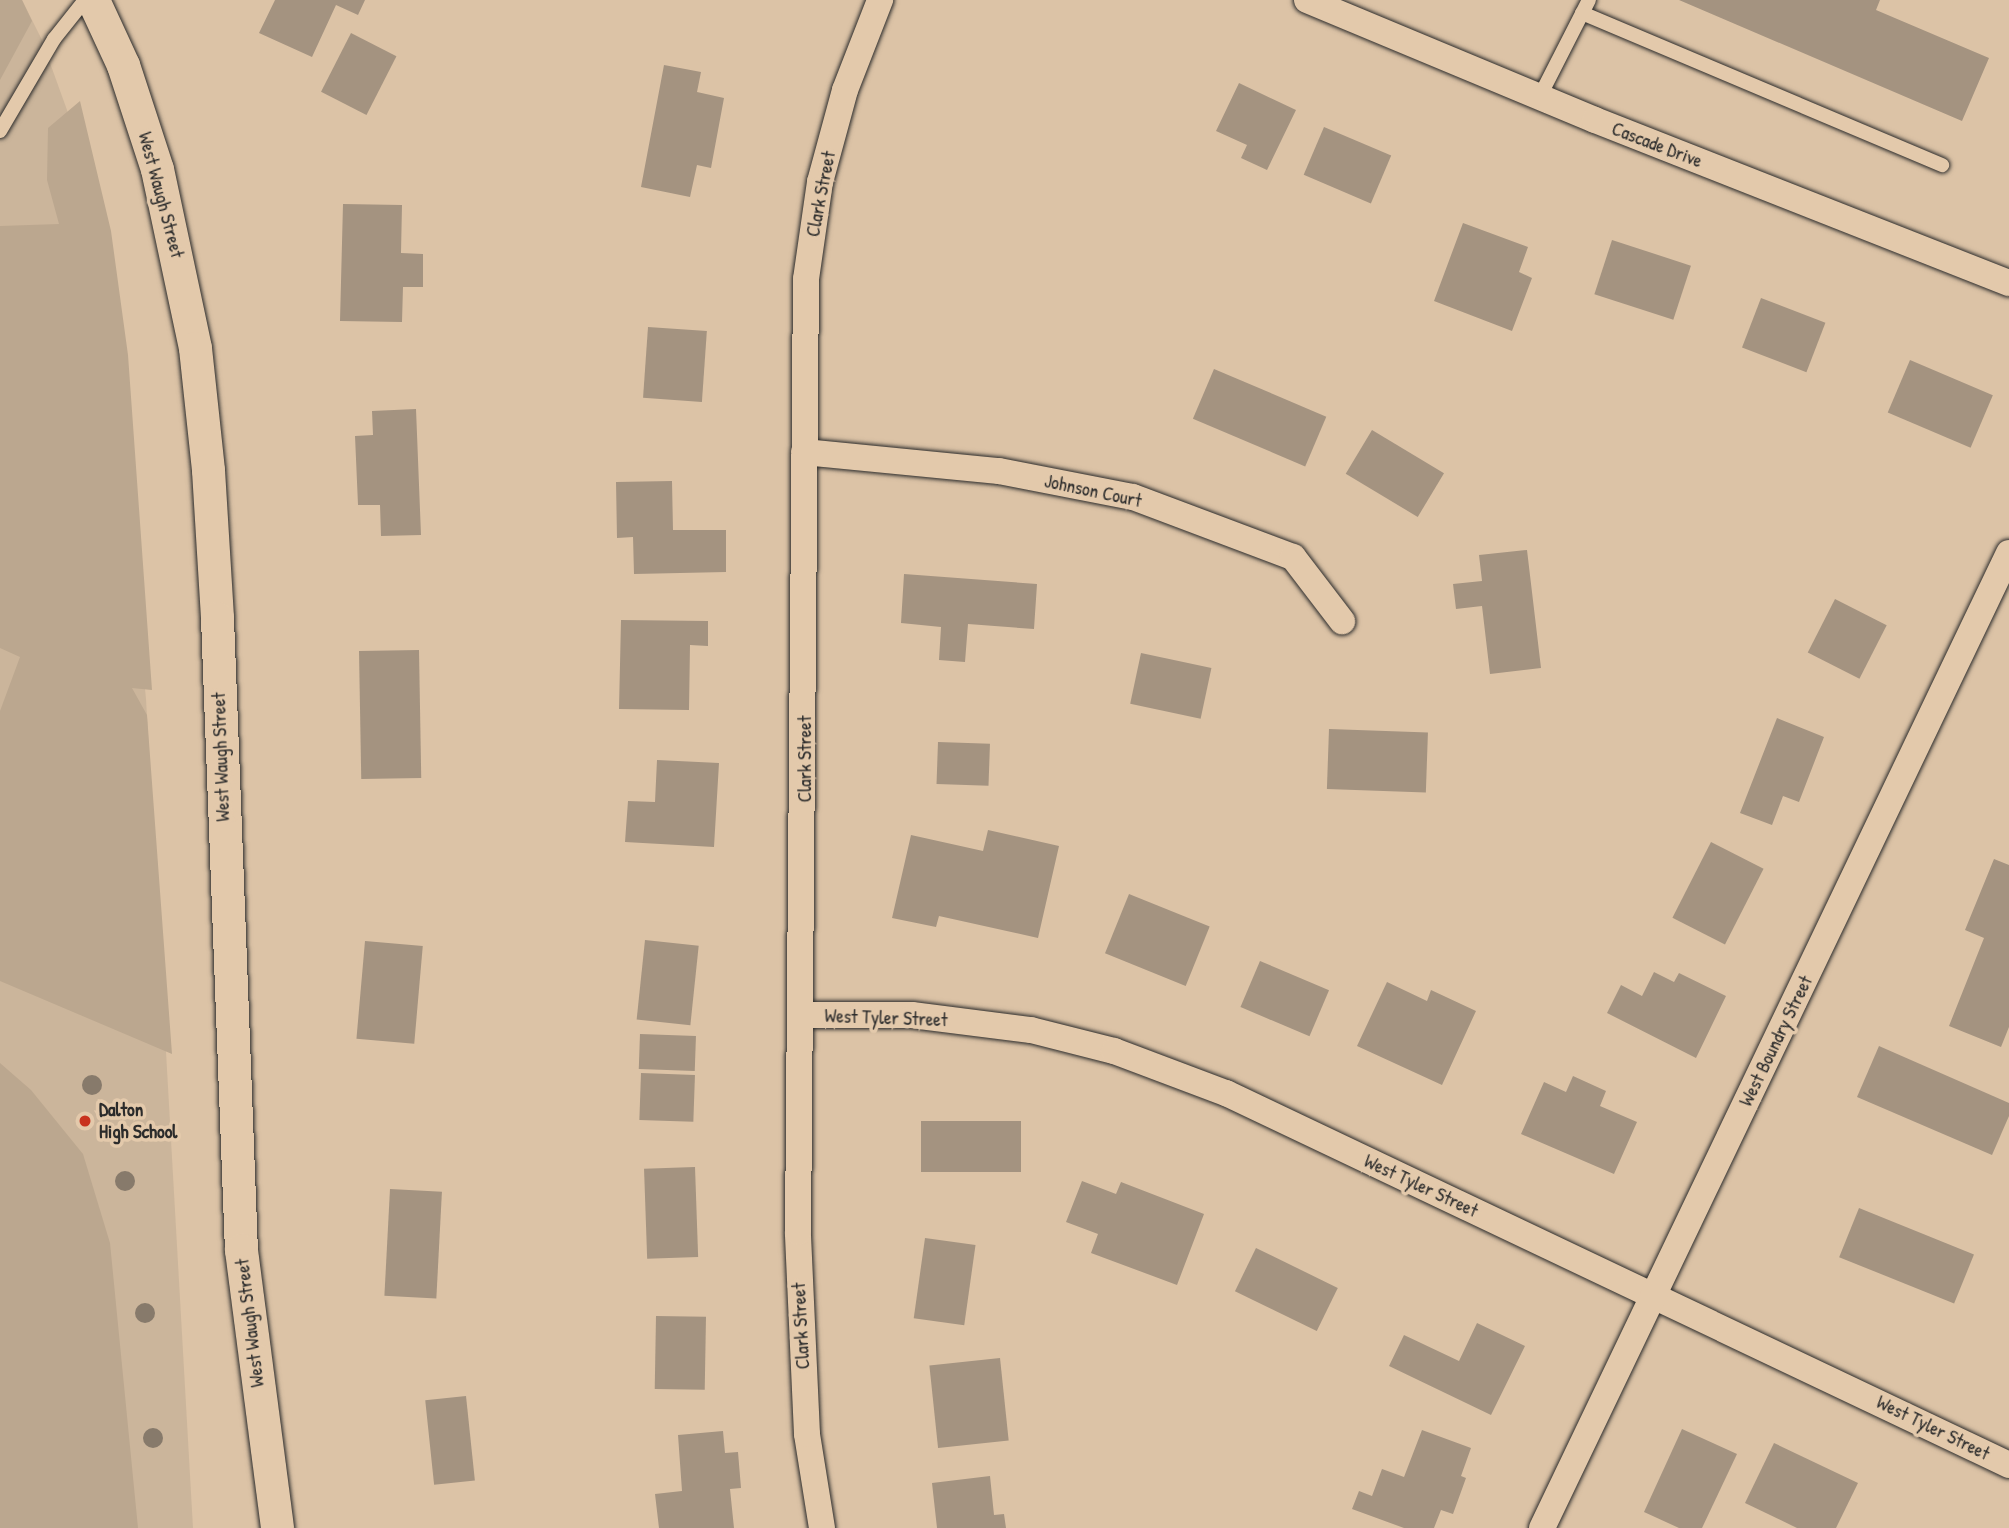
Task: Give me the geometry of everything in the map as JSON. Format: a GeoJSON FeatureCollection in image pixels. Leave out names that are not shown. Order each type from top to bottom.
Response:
{"type":"FeatureCollection","features":[{"type":"Feature","properties":{"kind":"street","name":"West Waugh Street"},"geometry":{"type":"LineString","coordinates":[[93,0],[122,65],[157,169],[195,348],[208,470],[216,618],[241,1250],[277,1528]]}},
{"type":"Feature","properties":{"kind":"street","name":"Clark Street"},"geometry":{"type":"LineString","coordinates":[[821,1528],[807,1434],[800,1328],[806,279],[820,182],[845,90],[880,0]]}},
{"type":"Feature","properties":{"kind":"street","name":"Cascade Drive"},"geometry":{"type":"LineString","coordinates":[[1307,0],[2009,283]]}},
{"type":"Feature","properties":{"kind":"street","name":"Johnson Court"},"geometry":{"type":"LineString","coordinates":[[804,452],[999,471],[1133,497],[1293,557],[1342,621]]}},
{"type":"Feature","properties":{"kind":"street","name":"West Boundry Street"},"geometry":{"type":"LineString","coordinates":[[1542,1528],[1652,1293],[2009,553]]}},
{"type":"Feature","properties":{"kind":"street","name":"West Tyler Street"},"geometry":{"type":"LineString","coordinates":[[802,1015],[912,1015],[1031,1030],[1114,1051],[1226,1093],[1652,1293],[2009,1465]]}},
{"type":"Feature","properties":{"kind":"lane"},"geometry":{"type":"LineString","coordinates":[[0,131],[54,39],[85,0]]}},
{"type":"Feature","properties":{"kind":"lane"},"geometry":{"type":"LineString","coordinates":[[1540,96],[1586,6],[1941,165]]}},
{"type":"Feature","properties":{"kind":"shaded area","name":"Dalton High School"},"geometry":{"type":"Polygon","coordinates":[[[0,0],[22,0],[41,38],[67,110],[102,251],[146,699],[193,1528],[0,1528],[0,0]]]}},
{"type":"Feature","properties":{"kind":"shaded area"},"geometry":{"type":"Polygon","coordinates":[[[0,0],[22,0],[32,21],[0,80],[0,0]]]}},
{"type":"Feature","properties":{"kind":"shaded area"},"geometry":{"type":"Polygon","coordinates":[[[80,101],[111,231],[128,355],[152,690],[132,688],[147,715],[172,1054],[0,981],[0,711],[20,657],[0,648],[0,226],[59,224],[47,180],[48,128],[80,101]]]}},
{"type":"Feature","properties":{"kind":"shaded area"},"geometry":{"type":"Polygon","coordinates":[[[0,1063],[31,1090],[83,1154],[110,1243],[138,1528],[0,1528],[0,1063]]]}},
{"type":"Feature","properties":{"kind":"building"},"geometry":{"type":"Polygon","coordinates":[[[275,0],[365,0],[358,15],[336,5],[312,57],[259,33],[275,0]]]}},
{"type":"Feature","properties":{"kind":"building"},"geometry":{"type":"Polygon","coordinates":[[[1679,0],[1880,0],[1876,10],[1989,58],[1962,121],[1679,0]]]}},
{"type":"Feature","properties":{"kind":"building"},"geometry":{"type":"Polygon","coordinates":[[[351,33],[396,56],[366,115],[321,92],[351,33]]]}},
{"type":"Feature","properties":{"kind":"building"},"geometry":{"type":"Polygon","coordinates":[[[664,65],[701,72],[697,92],[724,98],[711,168],[697,165],[690,197],[641,187],[664,65]]]}},
{"type":"Feature","properties":{"kind":"building"},"geometry":{"type":"Polygon","coordinates":[[[1239,83],[1296,110],[1267,170],[1241,158],[1247,145],[1216,131],[1239,83]]]}},
{"type":"Feature","properties":{"kind":"building"},"geometry":{"type":"Polygon","coordinates":[[[1324,127],[1391,156],[1371,203],[1304,175],[1324,127]]]}},
{"type":"Feature","properties":{"kind":"building"},"geometry":{"type":"Polygon","coordinates":[[[343,204],[402,205],[401,253],[423,254],[423,287],[403,287],[402,322],[340,321],[343,204]]]}},
{"type":"Feature","properties":{"kind":"building"},"geometry":{"type":"Polygon","coordinates":[[[1463,223],[1528,247],[1519,272],[1532,278],[1512,331],[1434,301],[1463,223]]]}},
{"type":"Feature","properties":{"kind":"building"},"geometry":{"type":"Polygon","coordinates":[[[1612,240],[1691,266],[1673,320],[1594,294],[1612,240]]]}},
{"type":"Feature","properties":{"kind":"building"},"geometry":{"type":"Polygon","coordinates":[[[1761,298],[1825,323],[1806,372],[1742,347],[1761,298]]]}},
{"type":"Feature","properties":{"kind":"building"},"geometry":{"type":"Polygon","coordinates":[[[648,327],[707,331],[702,402],[643,398],[648,327]]]}},
{"type":"Feature","properties":{"kind":"building"},"geometry":{"type":"Polygon","coordinates":[[[1910,360],[1993,395],[1971,448],[1888,412],[1910,360]]]}},
{"type":"Feature","properties":{"kind":"building"},"geometry":{"type":"Polygon","coordinates":[[[1214,369],[1326,417],[1305,466],[1193,419],[1214,369]]]}},
{"type":"Feature","properties":{"kind":"building"},"geometry":{"type":"Polygon","coordinates":[[[416,409],[421,535],[381,536],[380,505],[358,505],[355,436],[373,435],[372,411],[416,409]]]}},
{"type":"Feature","properties":{"kind":"building"},"geometry":{"type":"Polygon","coordinates":[[[1372,430],[1444,473],[1418,517],[1346,474],[1372,430]]]}},
{"type":"Feature","properties":{"kind":"building"},"geometry":{"type":"Polygon","coordinates":[[[672,481],[673,530],[726,530],[726,572],[634,574],[633,537],[617,538],[616,482],[672,481]]]}},
{"type":"Feature","properties":{"kind":"building"},"geometry":{"type":"Polygon","coordinates":[[[1527,550],[1541,668],[1490,674],[1482,606],[1456,609],[1453,584],[1482,581],[1479,555],[1527,550]]]}},
{"type":"Feature","properties":{"kind":"building"},"geometry":{"type":"Polygon","coordinates":[[[904,574],[1037,584],[1034,629],[968,624],[965,662],[939,660],[941,627],[901,623],[904,574]]]}},
{"type":"Feature","properties":{"kind":"building"},"geometry":{"type":"Polygon","coordinates":[[[1835,599],[1887,625],[1859,679],[1808,652],[1835,599]]]}},
{"type":"Feature","properties":{"kind":"building"},"geometry":{"type":"Polygon","coordinates":[[[621,620],[708,621],[708,646],[690,645],[689,710],[619,709],[621,620]]]}},
{"type":"Feature","properties":{"kind":"building"},"geometry":{"type":"Polygon","coordinates":[[[419,650],[421,778],[361,779],[359,651],[419,650]]]}},
{"type":"Feature","properties":{"kind":"building"},"geometry":{"type":"Polygon","coordinates":[[[1141,653],[1211,668],[1201,719],[1130,704],[1141,653]]]}},
{"type":"Feature","properties":{"kind":"building"},"geometry":{"type":"Polygon","coordinates":[[[1777,718],[1824,737],[1799,802],[1783,796],[1772,825],[1740,813],[1777,718]]]}},
{"type":"Feature","properties":{"kind":"building"},"geometry":{"type":"Polygon","coordinates":[[[1329,729],[1428,732],[1426,792],[1327,789],[1329,729]]]}},
{"type":"Feature","properties":{"kind":"building"},"geometry":{"type":"Polygon","coordinates":[[[938,742],[990,744],[989,786],[937,784],[938,742]]]}},
{"type":"Feature","properties":{"kind":"building"},"geometry":{"type":"Polygon","coordinates":[[[657,760],[719,763],[714,847],[625,842],[628,801],[655,802],[657,760]]]}},
{"type":"Feature","properties":{"kind":"building"},"geometry":{"type":"Polygon","coordinates":[[[988,830],[1059,846],[1038,938],[939,916],[936,927],[892,918],[911,835],[983,851],[988,830]]]}},
{"type":"Feature","properties":{"kind":"building"},"geometry":{"type":"Polygon","coordinates":[[[1711,842],[1764,869],[1725,945],[1672,918],[1711,842]]]}},
{"type":"Feature","properties":{"kind":"building"},"geometry":{"type":"Polygon","coordinates":[[[1994,859],[2009,865],[2009,1027],[2001,1047],[1949,1026],[1984,938],[1965,930],[1994,859]]]}},
{"type":"Feature","properties":{"kind":"building"},"geometry":{"type":"Polygon","coordinates":[[[1129,894],[1210,927],[1186,986],[1105,953],[1129,894]]]}},
{"type":"Feature","properties":{"kind":"building"},"geometry":{"type":"Polygon","coordinates":[[[645,940],[699,946],[690,1025],[637,1020],[645,940]]]}},
{"type":"Feature","properties":{"kind":"building"},"geometry":{"type":"Polygon","coordinates":[[[365,941],[423,946],[414,1044],[356,1039],[365,941]]]}},
{"type":"Feature","properties":{"kind":"building"},"geometry":{"type":"Polygon","coordinates":[[[1260,961],[1329,990],[1310,1036],[1240,1007],[1260,961]]]}},
{"type":"Feature","properties":{"kind":"building"},"geometry":{"type":"Polygon","coordinates":[[[1654,972],[1674,982],[1679,973],[1726,996],[1696,1058],[1607,1013],[1621,985],[1642,996],[1654,972]]]}},
{"type":"Feature","properties":{"kind":"building"},"geometry":{"type":"Polygon","coordinates":[[[1387,982],[1427,1001],[1431,990],[1476,1011],[1442,1085],[1357,1046],[1387,982]]]}},
{"type":"Feature","properties":{"kind":"building"},"geometry":{"type":"Polygon","coordinates":[[[640,1034],[696,1036],[695,1071],[639,1069],[640,1034]]]}},
{"type":"Feature","properties":{"kind":"building"},"geometry":{"type":"Polygon","coordinates":[[[1879,1046],[2009,1103],[2009,1116],[1992,1155],[1857,1097],[1879,1046]]]}},
{"type":"Feature","properties":{"kind":"building"},"geometry":{"type":"Polygon","coordinates":[[[641,1073],[695,1075],[693,1122],[639,1120],[641,1073]]]}},
{"type":"Feature","properties":{"kind":"building"},"geometry":{"type":"Polygon","coordinates":[[[1573,1076],[1606,1091],[1600,1106],[1637,1122],[1614,1174],[1521,1134],[1544,1082],[1566,1092],[1573,1076]]]}},
{"type":"Feature","properties":{"kind":"building"},"geometry":{"type":"Polygon","coordinates":[[[921,1121],[1021,1121],[1021,1172],[921,1172],[921,1121]]]}},
{"type":"Feature","properties":{"kind":"building"},"geometry":{"type":"Polygon","coordinates":[[[695,1167],[698,1257],[647,1259],[644,1169],[695,1167]]]}},
{"type":"Feature","properties":{"kind":"building"},"geometry":{"type":"Polygon","coordinates":[[[1082,1181],[1116,1194],[1121,1182],[1204,1214],[1177,1285],[1091,1253],[1098,1234],[1066,1222],[1082,1181]]]}},
{"type":"Feature","properties":{"kind":"building"},"geometry":{"type":"Polygon","coordinates":[[[390,1189],[442,1192],[436,1299],[384,1296],[390,1189]]]}},
{"type":"Feature","properties":{"kind":"building"},"geometry":{"type":"Polygon","coordinates":[[[1859,1208],[1974,1254],[1954,1304],[1839,1257],[1859,1208]]]}},
{"type":"Feature","properties":{"kind":"building"},"geometry":{"type":"Polygon","coordinates":[[[925,1238],[976,1245],[964,1325],[914,1318],[925,1238]]]}},
{"type":"Feature","properties":{"kind":"building"},"geometry":{"type":"Polygon","coordinates":[[[1256,1248],[1338,1288],[1317,1331],[1235,1291],[1256,1248]]]}},
{"type":"Feature","properties":{"kind":"building"},"geometry":{"type":"Polygon","coordinates":[[[656,1316],[706,1317],[705,1390],[655,1389],[656,1316]]]}},
{"type":"Feature","properties":{"kind":"building"},"geometry":{"type":"Polygon","coordinates":[[[1477,1323],[1525,1346],[1491,1415],[1389,1366],[1404,1335],[1459,1361],[1477,1323]]]}},
{"type":"Feature","properties":{"kind":"building"},"geometry":{"type":"Polygon","coordinates":[[[1000,1358],[1009,1441],[938,1448],[929,1365],[1000,1358]]]}},
{"type":"Feature","properties":{"kind":"building"},"geometry":{"type":"Polygon","coordinates":[[[466,1396],[475,1481],[434,1485],[425,1400],[466,1396]]]}},
{"type":"Feature","properties":{"kind":"building"},"geometry":{"type":"Polygon","coordinates":[[[1682,1429],[1737,1454],[1702,1528],[1679,1528],[1644,1512],[1682,1429]]]}},
{"type":"Feature","properties":{"kind":"building"},"geometry":{"type":"Polygon","coordinates":[[[1422,1430],[1471,1448],[1461,1476],[1466,1478],[1453,1514],[1441,1510],[1434,1528],[1404,1528],[1352,1509],[1359,1491],[1372,1496],[1382,1469],[1404,1477],[1422,1430]]]}},
{"type":"Feature","properties":{"kind":"building"},"geometry":{"type":"Polygon","coordinates":[[[723,1431],[725,1453],[738,1452],[741,1488],[730,1489],[734,1528],[659,1528],[655,1494],[682,1491],[678,1435],[723,1431]]]}},
{"type":"Feature","properties":{"kind":"building"},"geometry":{"type":"Polygon","coordinates":[[[1774,1443],[1858,1483],[1836,1528],[1797,1528],[1745,1503],[1774,1443]]]}},
{"type":"Feature","properties":{"kind":"building"},"geometry":{"type":"Polygon","coordinates":[[[990,1476],[994,1515],[1004,1514],[1006,1528],[937,1528],[932,1483],[990,1476]]]}},
{"type":"Feature","properties":{"kind":"place","name":"Dalton High School"},"geometry":{"type":"Point","coordinates":[85,1121]}}]}
